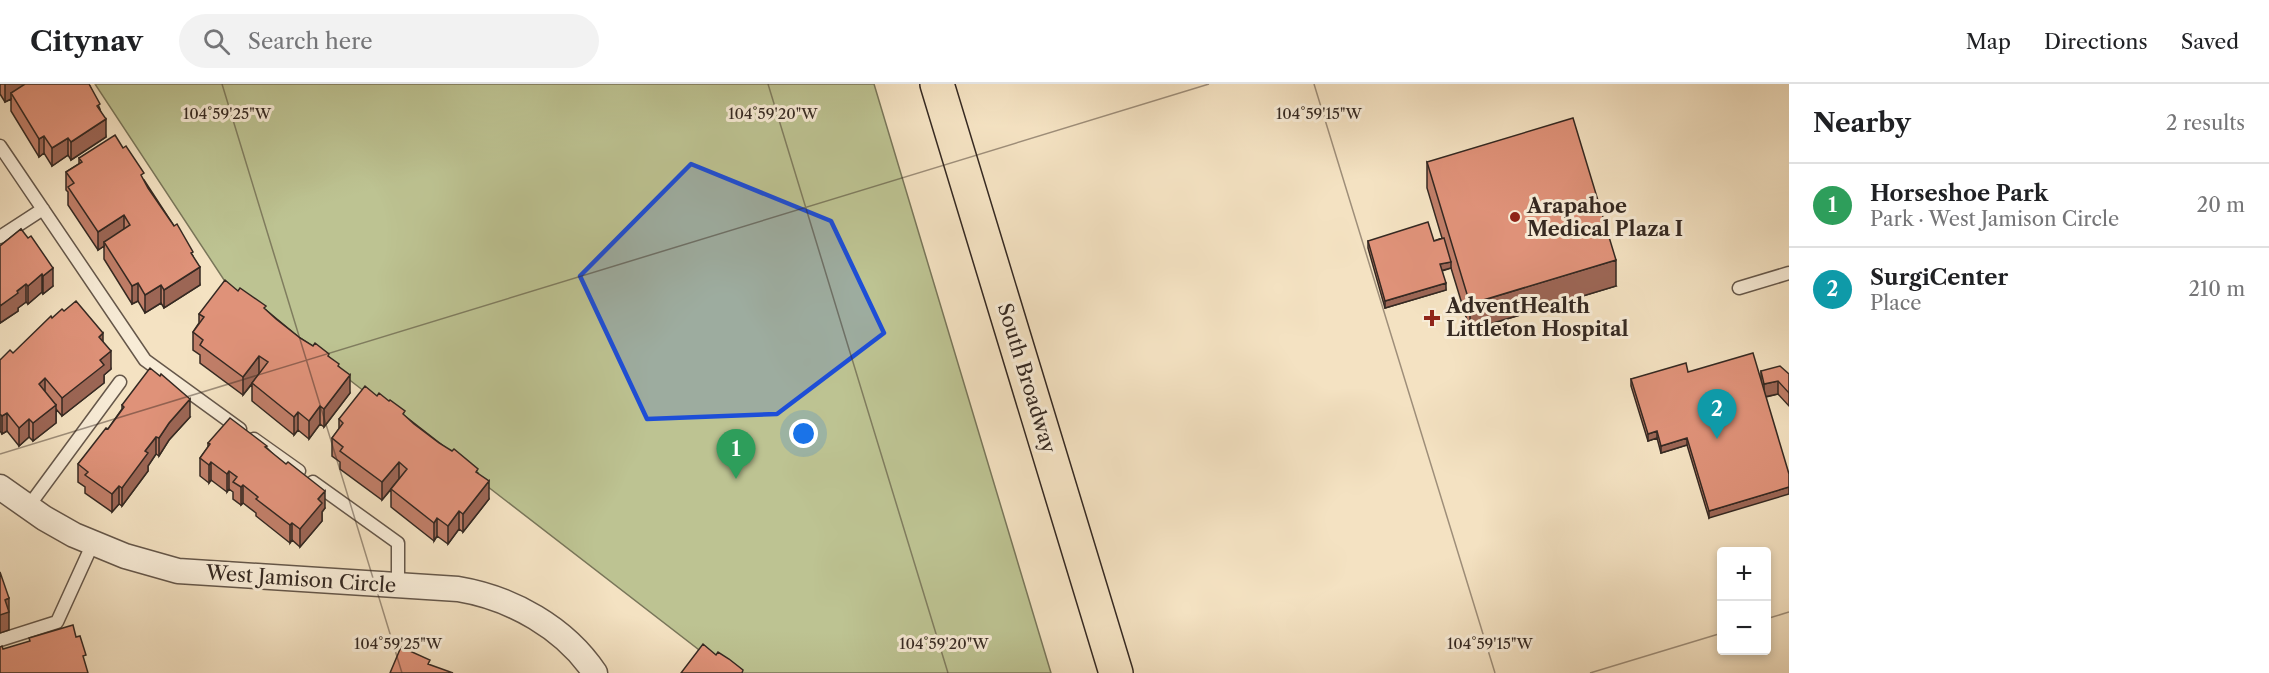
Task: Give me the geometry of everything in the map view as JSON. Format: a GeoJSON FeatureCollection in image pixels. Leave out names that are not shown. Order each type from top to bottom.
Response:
{"type":"FeatureCollection","features":[{"type":"Feature","properties":{"kind":"main road","name":"South Broadway"},"geometry":{"type":"LineString","coordinates":[[937,84],[1116,673]]}},
{"type":"Feature","properties":{"kind":"street","name":"West Jamison Circle"},"geometry":{"type":"LineString","coordinates":[[0,487],[74,536],[125,556],[178,571],[478,592],[521,609],[551,628],[573,646],[595,673]]}},
{"type":"Feature","properties":{"kind":"lane"},"geometry":{"type":"LineString","coordinates":[[0,146],[145,360],[398,543],[398,585]]}},
{"type":"Feature","properties":{"kind":"lane"},"geometry":{"type":"LineString","coordinates":[[0,237],[43,209]]}},
{"type":"Feature","properties":{"kind":"lane"},"geometry":{"type":"LineString","coordinates":[[1739,288],[1789,273]]}},
{"type":"Feature","properties":{"kind":"lane"},"geometry":{"type":"LineString","coordinates":[[28,507],[120,382]]}},
{"type":"Feature","properties":{"kind":"lane"},"geometry":{"type":"LineString","coordinates":[[0,640],[57,621],[93,543]]}},
{"type":"Feature","properties":{"kind":"highlighted area"},"geometry":{"type":"Polygon","coordinates":[[[691,164],[831,221],[884,333],[777,414],[647,419],[580,276],[691,164]]]}},
{"type":"Feature","properties":{"kind":"green space"},"geometry":{"type":"Polygon","coordinates":[[[95,84],[874,84],[1051,673],[729,673],[228,286],[95,84]]]}},
{"type":"Feature","properties":{"kind":"building"},"geometry":{"type":"Polygon","coordinates":[[[25,84],[89,84],[100,104],[97,106],[106,119],[71,142],[68,138],[52,148],[44,136],[39,139],[11,93],[25,84]]]}},
{"type":"Feature","properties":{"kind":"building","name":"Arapahoe Medical Plaza I"},"geometry":{"type":"Polygon","coordinates":[[[1573,118],[1616,260],[1470,304],[1427,162],[1573,118]]]}},
{"type":"Feature","properties":{"kind":"building"},"geometry":{"type":"Polygon","coordinates":[[[115,135],[123,148],[126,146],[144,173],[141,175],[148,188],[174,226],[177,224],[200,267],[164,290],[161,285],[145,295],[138,283],[132,286],[104,242],[130,225],[124,215],[98,232],[68,187],[74,183],[66,172],[82,162],[79,158],[115,135]]]}},
{"type":"Feature","properties":{"kind":"building"},"geometry":{"type":"Polygon","coordinates":[[[1428,222],[1434,241],[1444,238],[1451,262],[1440,264],[1446,283],[1385,301],[1368,241],[1428,222]]]}},
{"type":"Feature","properties":{"kind":"building"},"geometry":{"type":"Polygon","coordinates":[[[21,229],[28,238],[31,236],[53,268],[28,286],[26,284],[0,306],[0,246],[21,229]]]}},
{"type":"Feature","properties":{"kind":"building"},"geometry":{"type":"Polygon","coordinates":[[[225,280],[238,291],[240,288],[266,306],[264,308],[300,338],[313,346],[315,343],[350,375],[324,409],[320,406],[309,421],[298,412],[294,417],[252,383],[268,362],[259,356],[243,377],[200,345],[203,340],[193,332],[204,317],[199,314],[225,280]]]}},
{"type":"Feature","properties":{"kind":"building"},"geometry":{"type":"Polygon","coordinates":[[[76,301],[103,333],[99,337],[111,351],[100,360],[104,365],[62,398],[45,378],[39,384],[56,405],[33,423],[29,419],[19,428],[7,413],[2,416],[0,414],[0,360],[10,350],[13,353],[51,316],[52,318],[62,309],[64,311],[76,301]]]}},
{"type":"Feature","properties":{"kind":"building"},"geometry":{"type":"Polygon","coordinates":[[[1753,353],[1789,474],[1789,487],[1709,511],[1687,438],[1661,446],[1657,431],[1648,434],[1631,379],[1686,363],[1688,372],[1753,353]]]}},
{"type":"Feature","properties":{"kind":"building"},"geometry":{"type":"Polygon","coordinates":[[[1780,366],[1789,374],[1789,393],[1778,381],[1764,384],[1761,371],[1780,366]]]}},
{"type":"Feature","properties":{"kind":"building"},"geometry":{"type":"Polygon","coordinates":[[[150,368],[160,376],[161,374],[190,399],[159,438],[156,437],[145,451],[148,453],[122,488],[119,486],[112,494],[85,475],[88,472],[78,464],[106,428],[108,429],[124,407],[122,405],[150,368]]]}},
{"type":"Feature","properties":{"kind":"building"},"geometry":{"type":"Polygon","coordinates":[[[365,386],[377,396],[379,393],[405,411],[403,414],[414,424],[439,443],[452,451],[454,449],[478,469],[476,472],[489,481],[463,514],[459,511],[448,526],[437,518],[434,523],[391,489],[407,469],[399,462],[382,482],[340,451],[343,447],[332,438],[343,423],[339,419],[365,386]]]}},
{"type":"Feature","properties":{"kind":"building"},"geometry":{"type":"Polygon","coordinates":[[[230,418],[267,446],[265,447],[286,464],[288,462],[325,491],[318,499],[322,503],[300,529],[292,523],[290,525],[256,499],[258,497],[243,485],[241,487],[233,482],[237,477],[229,471],[227,474],[211,462],[209,465],[200,458],[210,444],[208,443],[230,418]]]}},
{"type":"Feature","properties":{"kind":"building"},"geometry":{"type":"Polygon","coordinates":[[[0,572],[9,598],[5,600],[9,612],[0,615],[0,572]]]}},
{"type":"Feature","properties":{"kind":"building"},"geometry":{"type":"Polygon","coordinates":[[[73,625],[76,637],[80,636],[86,655],[83,656],[88,673],[0,673],[0,647],[2,646],[3,649],[30,641],[29,638],[73,625]]]}},
{"type":"Feature","properties":{"kind":"building"},"geometry":{"type":"Polygon","coordinates":[[[703,644],[716,655],[718,652],[729,659],[743,670],[742,673],[681,673],[703,644]]]}},
{"type":"Feature","properties":{"kind":"building"},"geometry":{"type":"Polygon","coordinates":[[[401,647],[430,660],[428,664],[453,673],[390,673],[401,647]]]}},
{"type":"Feature","properties":{"kind":"place","name":"Arapahoe Medical Plaza I"},"geometry":{"type":"Point","coordinates":[1515,217]}},
{"type":"Feature","properties":{"kind":"place","name":"AdventHealth Littleton Hospital"},"geometry":{"type":"Point","coordinates":[1432,318]}},
{"type":"Feature","properties":{"kind":"place","name":"SurgiCenter"},"geometry":{"type":"Point","coordinates":[1717,439]}},
{"type":"Feature","properties":{"kind":"place","name":"Horseshoe Park"},"geometry":{"type":"Point","coordinates":[736,479]}}]}
